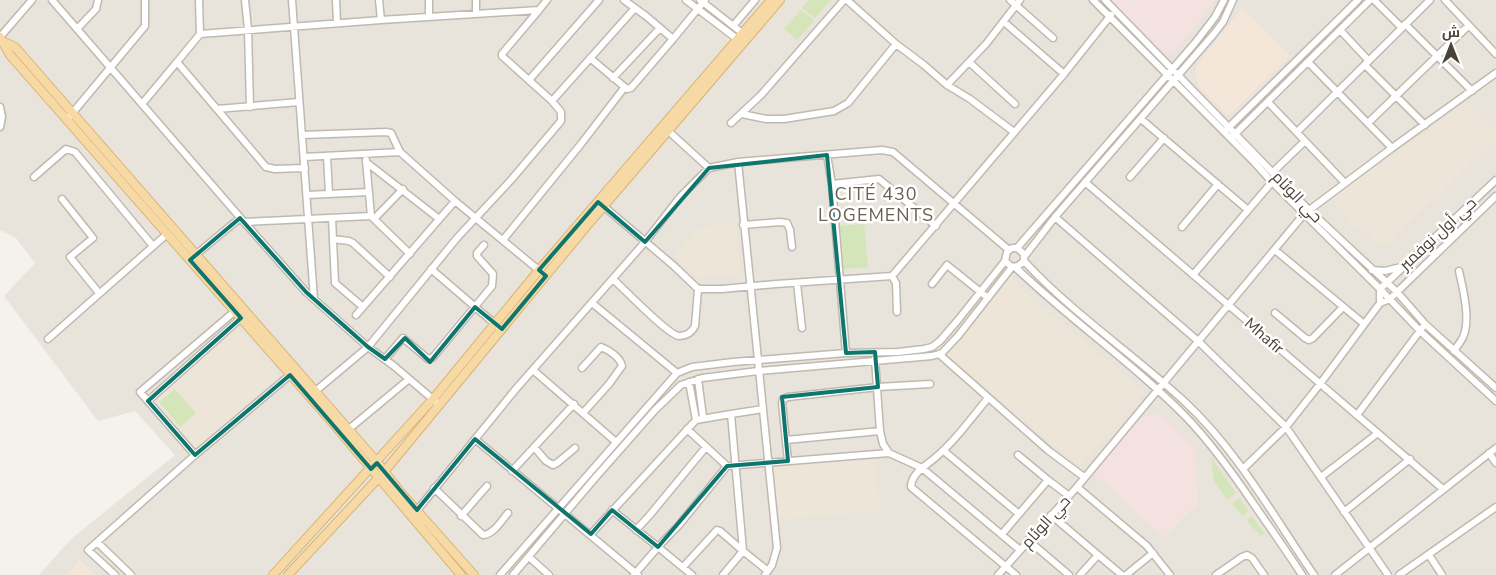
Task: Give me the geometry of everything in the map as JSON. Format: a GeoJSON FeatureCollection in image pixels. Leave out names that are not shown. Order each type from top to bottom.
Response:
{"type":"FeatureCollection","features":[{"type":"Feature","properties":{"kind":"main road"},"geometry":{"type":"LineString","coordinates":[[743,38],[771,0]]}},
{"type":"Feature","properties":{"kind":"main road"},"geometry":{"type":"LineString","coordinates":[[288,575],[382,475],[436,402],[499,327],[546,276],[601,205],[743,38],[780,0]]}},
{"type":"Feature","properties":{"kind":"main road"},"geometry":{"type":"LineString","coordinates":[[1,39],[15,47],[73,113],[157,217],[167,234],[290,374],[349,429],[377,462],[382,475],[462,575]]}},
{"type":"Feature","properties":{"kind":"main road"},"geometry":{"type":"LineString","coordinates":[[1,39],[10,55],[66,119],[157,217],[197,254],[312,394],[370,469],[382,475]]}},
{"type":"Feature","properties":{"kind":"main road"},"geometry":{"type":"LineString","coordinates":[[499,327],[539,270],[601,205]]}},
{"type":"Feature","properties":{"kind":"main road"},"geometry":{"type":"LineString","coordinates":[[273,575],[370,469],[436,402]]}},
{"type":"Feature","properties":{"kind":"main road"},"geometry":{"type":"LineString","coordinates":[[414,513],[474,575]]}},
{"type":"Feature","properties":{"kind":"street"},"geometry":{"type":"LineString","coordinates":[[1,39],[32,0]]}},
{"type":"Feature","properties":{"kind":"street"},"geometry":{"type":"LineString","coordinates":[[52,0],[242,220],[314,299],[368,347],[436,402]]}},
{"type":"Feature","properties":{"kind":"street"},"geometry":{"type":"LineString","coordinates":[[77,29],[96,9],[98,0]]}},
{"type":"Feature","properties":{"kind":"street"},"geometry":{"type":"LineString","coordinates":[[66,119],[145,26],[145,0]]}},
{"type":"Feature","properties":{"kind":"street"},"geometry":{"type":"LineString","coordinates":[[142,104],[200,34],[199,0]]}},
{"type":"Feature","properties":{"kind":"street"},"geometry":{"type":"LineString","coordinates":[[246,0],[250,107]]}},
{"type":"Feature","properties":{"kind":"street"},"geometry":{"type":"LineString","coordinates":[[292,0],[314,299]]}},
{"type":"Feature","properties":{"kind":"street"},"geometry":{"type":"LineString","coordinates":[[336,0],[337,23]]}},
{"type":"Feature","properties":{"kind":"street"},"geometry":{"type":"LineString","coordinates":[[379,0],[381,20]]}},
{"type":"Feature","properties":{"kind":"street"},"geometry":{"type":"LineString","coordinates":[[429,0],[429,17]]}},
{"type":"Feature","properties":{"kind":"street"},"geometry":{"type":"LineString","coordinates":[[476,0],[476,14]]}},
{"type":"Feature","properties":{"kind":"street"},"geometry":{"type":"LineString","coordinates":[[312,394],[368,347],[431,269],[561,121],[561,112],[552,101],[502,56],[547,0]]}},
{"type":"Feature","properties":{"kind":"street"},"geometry":{"type":"LineString","coordinates":[[529,80],[599,0]]}},
{"type":"Feature","properties":{"kind":"street"},"geometry":{"type":"LineString","coordinates":[[624,0],[673,39]]}},
{"type":"Feature","properties":{"kind":"street"},"geometry":{"type":"LineString","coordinates":[[686,0],[743,38]]}},
{"type":"Feature","properties":{"kind":"street"},"geometry":{"type":"LineString","coordinates":[[733,26],[755,0]]}},
{"type":"Feature","properties":{"kind":"street"},"geometry":{"type":"LineString","coordinates":[[731,123],[761,95],[845,0],[946,85],[970,99],[1014,132]]}},
{"type":"Feature","properties":{"kind":"street","name":"حي الوئام"},"geometry":{"type":"LineString","coordinates":[[1093,0],[1169,71],[1178,75],[1226,129]]}},
{"type":"Feature","properties":{"kind":"street","name":"حي الوئام"},"geometry":{"type":"LineString","coordinates":[[1105,0],[1169,71],[1173,81],[1273,172],[1306,212],[1420,331],[1496,401]]}},
{"type":"Feature","properties":{"kind":"street"},"geometry":{"type":"LineString","coordinates":[[500,575],[677,373],[701,366],[846,353],[924,349],[932,347],[940,341],[1005,261],[1005,254],[1009,250],[1017,248],[1208,27],[1224,0]]}},
{"type":"Feature","properties":{"kind":"street"},"geometry":{"type":"LineString","coordinates":[[513,575],[655,410],[681,385],[698,379],[758,370],[875,362],[939,354],[958,336],[1014,267],[1021,265],[1055,217],[1218,28],[1233,0]]}},
{"type":"Feature","properties":{"kind":"street"},"geometry":{"type":"LineString","coordinates":[[1233,136],[1370,0]]}},
{"type":"Feature","properties":{"kind":"street"},"geometry":{"type":"LineString","coordinates":[[1374,0],[1437,55],[1472,92]]}},
{"type":"Feature","properties":{"kind":"street"},"geometry":{"type":"LineString","coordinates":[[1297,132],[1430,0]]}},
{"type":"Feature","properties":{"kind":"street"},"geometry":{"type":"LineString","coordinates":[[1445,0],[1496,54]]}},
{"type":"Feature","properties":{"kind":"street"},"geometry":{"type":"LineString","coordinates":[[590,58],[624,88],[631,88],[703,1],[733,26],[743,38]]}},
{"type":"Feature","properties":{"kind":"street"},"geometry":{"type":"LineString","coordinates":[[1226,129],[1355,1]]}},
{"type":"Feature","properties":{"kind":"street"},"geometry":{"type":"LineString","coordinates":[[946,85],[1004,22],[1015,2],[1054,38]]}},
{"type":"Feature","properties":{"kind":"street"},"geometry":{"type":"LineString","coordinates":[[552,101],[635,8]]}},
{"type":"Feature","properties":{"kind":"street"},"geometry":{"type":"LineString","coordinates":[[200,34],[248,29],[539,10]]}},
{"type":"Feature","properties":{"kind":"street"},"geometry":{"type":"LineString","coordinates":[[601,205],[674,266],[698,289],[892,276],[1064,74],[1115,10]]}},
{"type":"Feature","properties":{"kind":"street"},"geometry":{"type":"LineString","coordinates":[[1004,22],[1064,74]]}},
{"type":"Feature","properties":{"kind":"street"},"geometry":{"type":"LineString","coordinates":[[1368,123],[1468,26]]}},
{"type":"Feature","properties":{"kind":"street"},"geometry":{"type":"LineString","coordinates":[[613,78],[660,28]]}},
{"type":"Feature","properties":{"kind":"street"},"geometry":{"type":"LineString","coordinates":[[1340,30],[1367,63],[1425,125]]}},
{"type":"Feature","properties":{"kind":"street"},"geometry":{"type":"LineString","coordinates":[[742,114],[766,119],[834,111],[848,103],[896,44]]}},
{"type":"Feature","properties":{"kind":"street"},"geometry":{"type":"LineString","coordinates":[[177,62],[266,167],[275,169],[305,168]]}},
{"type":"Feature","properties":{"kind":"street"},"geometry":{"type":"LineString","coordinates":[[969,62],[1015,104]]}},
{"type":"Feature","properties":{"kind":"street"},"geometry":{"type":"LineString","coordinates":[[1308,62],[1392,148]]}},
{"type":"Feature","properties":{"kind":"street"},"geometry":{"type":"LineString","coordinates":[[1306,212],[1496,73]]}},
{"type":"Feature","properties":{"kind":"street"},"geometry":{"type":"LineString","coordinates":[[503,240],[624,88]]}},
{"type":"Feature","properties":{"kind":"street"},"geometry":{"type":"LineString","coordinates":[[218,109],[299,102]]}},
{"type":"Feature","properties":{"kind":"street"},"geometry":{"type":"LineString","coordinates":[[1268,102],[1345,183]]}},
{"type":"Feature","properties":{"kind":"street"},"geometry":{"type":"LineString","coordinates":[[0,107],[2,117],[0,127]]}},
{"type":"Feature","properties":{"kind":"street"},"geometry":{"type":"LineString","coordinates":[[1141,119],[1248,210]]}},
{"type":"Feature","properties":{"kind":"street"},"geometry":{"type":"LineString","coordinates":[[666,128],[709,168]]}},
{"type":"Feature","properties":{"kind":"street"},"geometry":{"type":"LineString","coordinates":[[302,135],[391,133],[400,152],[546,276]]}},
{"type":"Feature","properties":{"kind":"street","name":"حي الوئام"},"geometry":{"type":"LineString","coordinates":[[1233,136],[1272,182],[1397,292],[1425,324],[1496,388]]}},
{"type":"Feature","properties":{"kind":"street"},"geometry":{"type":"LineString","coordinates":[[1130,177],[1164,138]]}},
{"type":"Feature","properties":{"kind":"street"},"geometry":{"type":"LineString","coordinates":[[1273,172],[1305,141]]}},
{"type":"Feature","properties":{"kind":"street"},"geometry":{"type":"LineString","coordinates":[[34,177],[66,150],[75,152],[153,246]]}},
{"type":"Feature","properties":{"kind":"street"},"geometry":{"type":"LineString","coordinates":[[414,513],[533,370],[645,242],[680,197],[709,168],[738,162],[827,154],[882,150],[893,152],[1009,250]]}},
{"type":"Feature","properties":{"kind":"street"},"geometry":{"type":"LineString","coordinates":[[304,157],[365,158],[400,152]]}},
{"type":"Feature","properties":{"kind":"street"},"geometry":{"type":"LineString","coordinates":[[827,154],[832,184],[846,353]]}},
{"type":"Feature","properties":{"kind":"street"},"geometry":{"type":"LineString","coordinates":[[327,156],[330,194]]}},
{"type":"Feature","properties":{"kind":"street"},"geometry":{"type":"LineString","coordinates":[[365,158],[438,218]]}},
{"type":"Feature","properties":{"kind":"street"},"geometry":{"type":"LineString","coordinates":[[365,158],[373,218],[410,254]]}},
{"type":"Feature","properties":{"kind":"street"},"geometry":{"type":"LineString","coordinates":[[683,567],[717,530],[767,573],[775,559],[777,548],[738,162]]}},
{"type":"Feature","properties":{"kind":"street"},"geometry":{"type":"LineString","coordinates":[[832,184],[879,179],[936,226]]}},
{"type":"Feature","properties":{"kind":"street","name":"حي أول نوفمبر"},"geometry":{"type":"LineString","coordinates":[[1380,289],[1496,180]]}},
{"type":"Feature","properties":{"kind":"street","name":"Mhafir"},"geometry":{"type":"LineString","coordinates":[[1085,182],[1270,343],[1443,489]]}},
{"type":"Feature","properties":{"kind":"street"},"geometry":{"type":"LineString","coordinates":[[1193,275],[1272,182]]}},
{"type":"Feature","properties":{"kind":"street"},"geometry":{"type":"LineString","coordinates":[[1182,227],[1218,184]]}},
{"type":"Feature","properties":{"kind":"street"},"geometry":{"type":"LineString","coordinates":[[190,260],[242,220],[373,218],[403,189]]}},
{"type":"Feature","properties":{"kind":"street"},"geometry":{"type":"LineString","coordinates":[[307,195],[369,192]]}},
{"type":"Feature","properties":{"kind":"street","name":"حي أول نوفمبر"},"geometry":{"type":"LineString","coordinates":[[1390,299],[1496,196]]}},
{"type":"Feature","properties":{"kind":"street"},"geometry":{"type":"LineString","coordinates":[[62,199],[93,238],[70,257],[99,293]]}},
{"type":"Feature","properties":{"kind":"street"},"geometry":{"type":"LineString","coordinates":[[356,315],[455,200]]}},
{"type":"Feature","properties":{"kind":"street","name":"حي الوئام"},"geometry":{"type":"LineString","coordinates":[[998,575],[1077,487],[1306,212]]}},
{"type":"Feature","properties":{"kind":"street"},"geometry":{"type":"LineString","coordinates":[[1055,217],[1198,341],[1286,427],[1388,575]]}},
{"type":"Feature","properties":{"kind":"street"},"geometry":{"type":"LineString","coordinates":[[332,218],[335,283],[363,307]]}},
{"type":"Feature","properties":{"kind":"street"},"geometry":{"type":"LineString","coordinates":[[743,225],[787,223],[790,230],[792,247]]}},
{"type":"Feature","properties":{"kind":"street"},"geometry":{"type":"LineString","coordinates":[[48,339],[167,234]]}},
{"type":"Feature","properties":{"kind":"street"},"geometry":{"type":"LineString","coordinates":[[333,239],[353,243],[390,277]]}},
{"type":"Feature","properties":{"kind":"street"},"geometry":{"type":"LineString","coordinates":[[385,359],[403,338],[428,359],[432,358],[492,286],[494,278],[491,271],[477,256],[477,253],[484,244]]}},
{"type":"Feature","properties":{"kind":"street"},"geometry":{"type":"LineString","coordinates":[[1017,248],[1022,252],[1024,259],[1075,309],[1163,383],[1206,423],[1225,444],[1243,469],[1314,575]]}},
{"type":"Feature","properties":{"kind":"street"},"geometry":{"type":"LineString","coordinates":[[1275,250],[1364,324]]}},
{"type":"Feature","properties":{"kind":"street"},"geometry":{"type":"LineString","coordinates":[[1005,261],[1185,416],[1211,444],[1302,575]]}},
{"type":"Feature","properties":{"kind":"street"},"geometry":{"type":"LineString","coordinates":[[932,284],[947,266],[988,298]]}},
{"type":"Feature","properties":{"kind":"street"},"geometry":{"type":"LineString","coordinates":[[1372,270],[1385,271],[1404,266]]}},
{"type":"Feature","properties":{"kind":"street"},"geometry":{"type":"LineString","coordinates":[[431,269],[499,327]]}},
{"type":"Feature","properties":{"kind":"street"},"geometry":{"type":"LineString","coordinates":[[1454,351],[1464,336],[1466,328],[1465,297],[1459,271]]}},
{"type":"Feature","properties":{"kind":"street"},"geometry":{"type":"LineString","coordinates":[[892,276],[896,283],[897,312]]}},
{"type":"Feature","properties":{"kind":"street"},"geometry":{"type":"LineString","coordinates":[[613,279],[664,327],[677,336],[686,335],[695,326],[698,289]]}},
{"type":"Feature","properties":{"kind":"street"},"geometry":{"type":"LineString","coordinates":[[797,282],[802,328]]}},
{"type":"Feature","properties":{"kind":"street"},"geometry":{"type":"LineString","coordinates":[[1380,289],[1380,303]]}},
{"type":"Feature","properties":{"kind":"street"},"geometry":{"type":"LineString","coordinates":[[1243,469],[1286,427],[1380,303],[1390,299]]}},
{"type":"Feature","properties":{"kind":"street"},"geometry":{"type":"LineString","coordinates":[[592,303],[677,373]]}},
{"type":"Feature","properties":{"kind":"street"},"geometry":{"type":"LineString","coordinates":[[1275,313],[1309,340],[1343,307]]}},
{"type":"Feature","properties":{"kind":"street"},"geometry":{"type":"LineString","coordinates":[[195,455],[140,392],[235,311]]}},
{"type":"Feature","properties":{"kind":"street"},"geometry":{"type":"LineString","coordinates":[[148,401],[241,318]]}},
{"type":"Feature","properties":{"kind":"street"},"geometry":{"type":"LineString","coordinates":[[1357,415],[1425,324]]}},
{"type":"Feature","properties":{"kind":"street"},"geometry":{"type":"LineString","coordinates":[[582,368],[601,347],[616,356],[621,361],[622,366],[621,370],[583,413]]}},
{"type":"Feature","properties":{"kind":"street"},"geometry":{"type":"LineString","coordinates":[[874,352],[880,431],[889,453]]}},
{"type":"Feature","properties":{"kind":"street"},"geometry":{"type":"LineString","coordinates":[[939,354],[1049,451],[1084,477]]}},
{"type":"Feature","properties":{"kind":"street"},"geometry":{"type":"LineString","coordinates":[[533,370],[616,442]]}},
{"type":"Feature","properties":{"kind":"street"},"geometry":{"type":"LineString","coordinates":[[115,575],[88,550],[290,374]]}},
{"type":"Feature","properties":{"kind":"street"},"geometry":{"type":"LineString","coordinates":[[698,379],[700,418]]}},
{"type":"Feature","properties":{"kind":"street"},"geometry":{"type":"LineString","coordinates":[[349,429],[408,380]]}},
{"type":"Feature","properties":{"kind":"street"},"geometry":{"type":"LineString","coordinates":[[689,382],[700,418]]}},
{"type":"Feature","properties":{"kind":"street"},"geometry":{"type":"LineString","coordinates":[[788,461],[782,403],[784,399],[878,387],[930,384]]}},
{"type":"Feature","properties":{"kind":"street"},"geometry":{"type":"LineString","coordinates":[[988,398],[944,451],[922,468],[912,480],[911,487],[1016,575]]}},
{"type":"Feature","properties":{"kind":"street"},"geometry":{"type":"LineString","coordinates":[[512,472],[574,404]]}},
{"type":"Feature","properties":{"kind":"street"},"geometry":{"type":"LineString","coordinates":[[590,534],[687,429],[700,418],[763,409]]}},
{"type":"Feature","properties":{"kind":"street"},"geometry":{"type":"LineString","coordinates":[[723,575],[743,552],[731,414]]}},
{"type":"Feature","properties":{"kind":"street"},"geometry":{"type":"LineString","coordinates":[[687,429],[727,466]]}},
{"type":"Feature","properties":{"kind":"street"},"geometry":{"type":"LineString","coordinates":[[786,440],[880,431]]}},
{"type":"Feature","properties":{"kind":"street"},"geometry":{"type":"LineString","coordinates":[[1321,477],[1378,433]]}},
{"type":"Feature","properties":{"kind":"street"},"geometry":{"type":"LineString","coordinates":[[475,439],[512,472],[590,534],[636,574],[727,466],[889,453],[922,468],[1020,550]]}},
{"type":"Feature","properties":{"kind":"street"},"geometry":{"type":"LineString","coordinates":[[534,447],[546,461],[553,465],[575,448]]}},
{"type":"Feature","properties":{"kind":"street"},"geometry":{"type":"LineString","coordinates":[[636,530],[706,447]]}},
{"type":"Feature","properties":{"kind":"street"},"geometry":{"type":"LineString","coordinates":[[1336,575],[1496,448]]}},
{"type":"Feature","properties":{"kind":"street"},"geometry":{"type":"LineString","coordinates":[[944,451],[1019,514]]}},
{"type":"Feature","properties":{"kind":"street"},"geometry":{"type":"LineString","coordinates":[[1489,453],[1496,463]]}},
{"type":"Feature","properties":{"kind":"street"},"geometry":{"type":"LineString","coordinates":[[1018,455],[1069,496]]}},
{"type":"Feature","properties":{"kind":"street"},"geometry":{"type":"LineString","coordinates":[[1344,512],[1410,460]]}},
{"type":"Feature","properties":{"kind":"street"},"geometry":{"type":"LineString","coordinates":[[1002,534],[1048,480]]}},
{"type":"Feature","properties":{"kind":"street"},"geometry":{"type":"LineString","coordinates":[[460,516],[486,486]]}},
{"type":"Feature","properties":{"kind":"street"},"geometry":{"type":"LineString","coordinates":[[1077,487],[1153,553],[1170,575]]}},
{"type":"Feature","properties":{"kind":"street"},"geometry":{"type":"LineString","coordinates":[[434,488],[460,516],[483,535],[494,530],[508,513]]}},
{"type":"Feature","properties":{"kind":"street"},"geometry":{"type":"LineString","coordinates":[[1399,575],[1496,507]]}},
{"type":"Feature","properties":{"kind":"street"},"geometry":{"type":"LineString","coordinates":[[612,510],[692,575]]}},
{"type":"Feature","properties":{"kind":"street"},"geometry":{"type":"LineString","coordinates":[[1051,515],[1122,575]]}},
{"type":"Feature","properties":{"kind":"street"},"geometry":{"type":"LineString","coordinates":[[1028,540],[1069,575]]}},
{"type":"Feature","properties":{"kind":"street"},"geometry":{"type":"LineString","coordinates":[[97,542],[131,575]]}},
{"type":"Feature","properties":{"kind":"street"},"geometry":{"type":"LineString","coordinates":[[1126,575],[1153,553]]}},
{"type":"Feature","properties":{"kind":"street"},"geometry":{"type":"LineString","coordinates":[[1080,575],[1098,554]]}},
{"type":"Feature","properties":{"kind":"street"},"geometry":{"type":"LineString","coordinates":[[1216,575],[1247,555],[1252,558],[1264,575]]}},
{"type":"Feature","properties":{"kind":"street"},"geometry":{"type":"LineString","coordinates":[[1428,555],[1442,575]]}},
{"type":"Feature","properties":{"kind":"street"},"geometry":{"type":"LineString","coordinates":[[529,556],[549,575]]}},
{"type":"Feature","properties":{"kind":"highlighted area"},"geometry":{"type":"Polygon","coordinates":[[[827,155],[846,353],[875,352],[878,387],[782,397],[788,461],[727,466],[658,547],[612,510],[591,534],[475,439],[417,510],[377,463],[371,469],[290,375],[195,455],[148,401],[241,318],[190,260],[240,218],[306,292],[368,347],[385,359],[405,338],[430,362],[475,307],[502,329],[546,276],[539,270],[598,202],[645,242],[709,168],[827,155]]]}},
{"type":"Feature","properties":{"kind":"shaded area"},"geometry":{"type":"Polygon","coordinates":[[[0,0],[1496,0],[1496,575],[39,575],[71,539],[175,455],[135,411],[98,421],[4,296],[35,263],[16,238],[0,230],[0,0]]]}},
{"type":"Feature","properties":{"kind":"shaded area"},"geometry":{"type":"Polygon","coordinates":[[[1110,0],[1215,0],[1173,54],[1163,53],[1110,0]]]}},
{"type":"Feature","properties":{"kind":"shaded area"},"geometry":{"type":"Polygon","coordinates":[[[1242,8],[1290,56],[1229,116],[1199,87],[1195,72],[1197,65],[1242,8]]]}},
{"type":"Feature","properties":{"kind":"shaded area"},"geometry":{"type":"Polygon","coordinates":[[[1464,105],[1470,105],[1496,132],[1496,139],[1388,245],[1381,246],[1359,227],[1355,228],[1342,215],[1345,214],[1332,198],[1464,105]]]}},
{"type":"Feature","properties":{"kind":"shaded area"},"geometry":{"type":"Polygon","coordinates":[[[736,223],[741,275],[697,278],[675,255],[698,227],[736,223]]]}},
{"type":"Feature","properties":{"kind":"shaded area"},"geometry":{"type":"Polygon","coordinates":[[[1009,279],[1145,393],[1079,466],[946,354],[1009,279]]]}},
{"type":"Feature","properties":{"kind":"shaded area"},"geometry":{"type":"Polygon","coordinates":[[[237,327],[279,377],[197,448],[154,400],[237,327]]]}},
{"type":"Feature","properties":{"kind":"shaded area"},"geometry":{"type":"Polygon","coordinates":[[[1160,414],[1195,449],[1198,503],[1164,538],[1091,472],[1138,418],[1160,414]]]}},
{"type":"Feature","properties":{"kind":"shaded area"},"geometry":{"type":"Polygon","coordinates":[[[875,456],[880,511],[775,520],[770,466],[875,456]]]}},
{"type":"Feature","properties":{"kind":"shaded area"},"geometry":{"type":"Polygon","coordinates":[[[80,560],[95,575],[66,575],[80,560]]]}},
{"type":"Feature","properties":{"kind":"green space"},"geometry":{"type":"Polygon","coordinates":[[[809,0],[831,0],[815,18],[802,8],[809,0]]]}},
{"type":"Feature","properties":{"kind":"green space"},"geometry":{"type":"Polygon","coordinates":[[[801,10],[814,21],[797,40],[784,29],[801,10]]]}},
{"type":"Feature","properties":{"kind":"green space"},"geometry":{"type":"Polygon","coordinates":[[[864,224],[868,267],[844,269],[840,226],[864,224]]]}},
{"type":"Feature","properties":{"kind":"green space"},"geometry":{"type":"Polygon","coordinates":[[[175,389],[196,413],[180,427],[159,402],[175,389]]]}},
{"type":"Feature","properties":{"kind":"green space"},"geometry":{"type":"Polygon","coordinates":[[[1211,457],[1236,493],[1228,500],[1214,482],[1211,457]]]}},
{"type":"Feature","properties":{"kind":"green space"},"geometry":{"type":"Polygon","coordinates":[[[1240,498],[1249,511],[1243,516],[1232,504],[1240,498]]]}},
{"type":"Feature","properties":{"kind":"green space"},"geometry":{"type":"Polygon","coordinates":[[[1252,516],[1264,533],[1263,535],[1260,535],[1248,522],[1247,520],[1252,516]]]}},
{"type":"Feature","properties":{"kind":"district","name":"CITÉ 430 LOGEMENTS"},"geometry":{"type":"Point","coordinates":[876,204]}}]}
